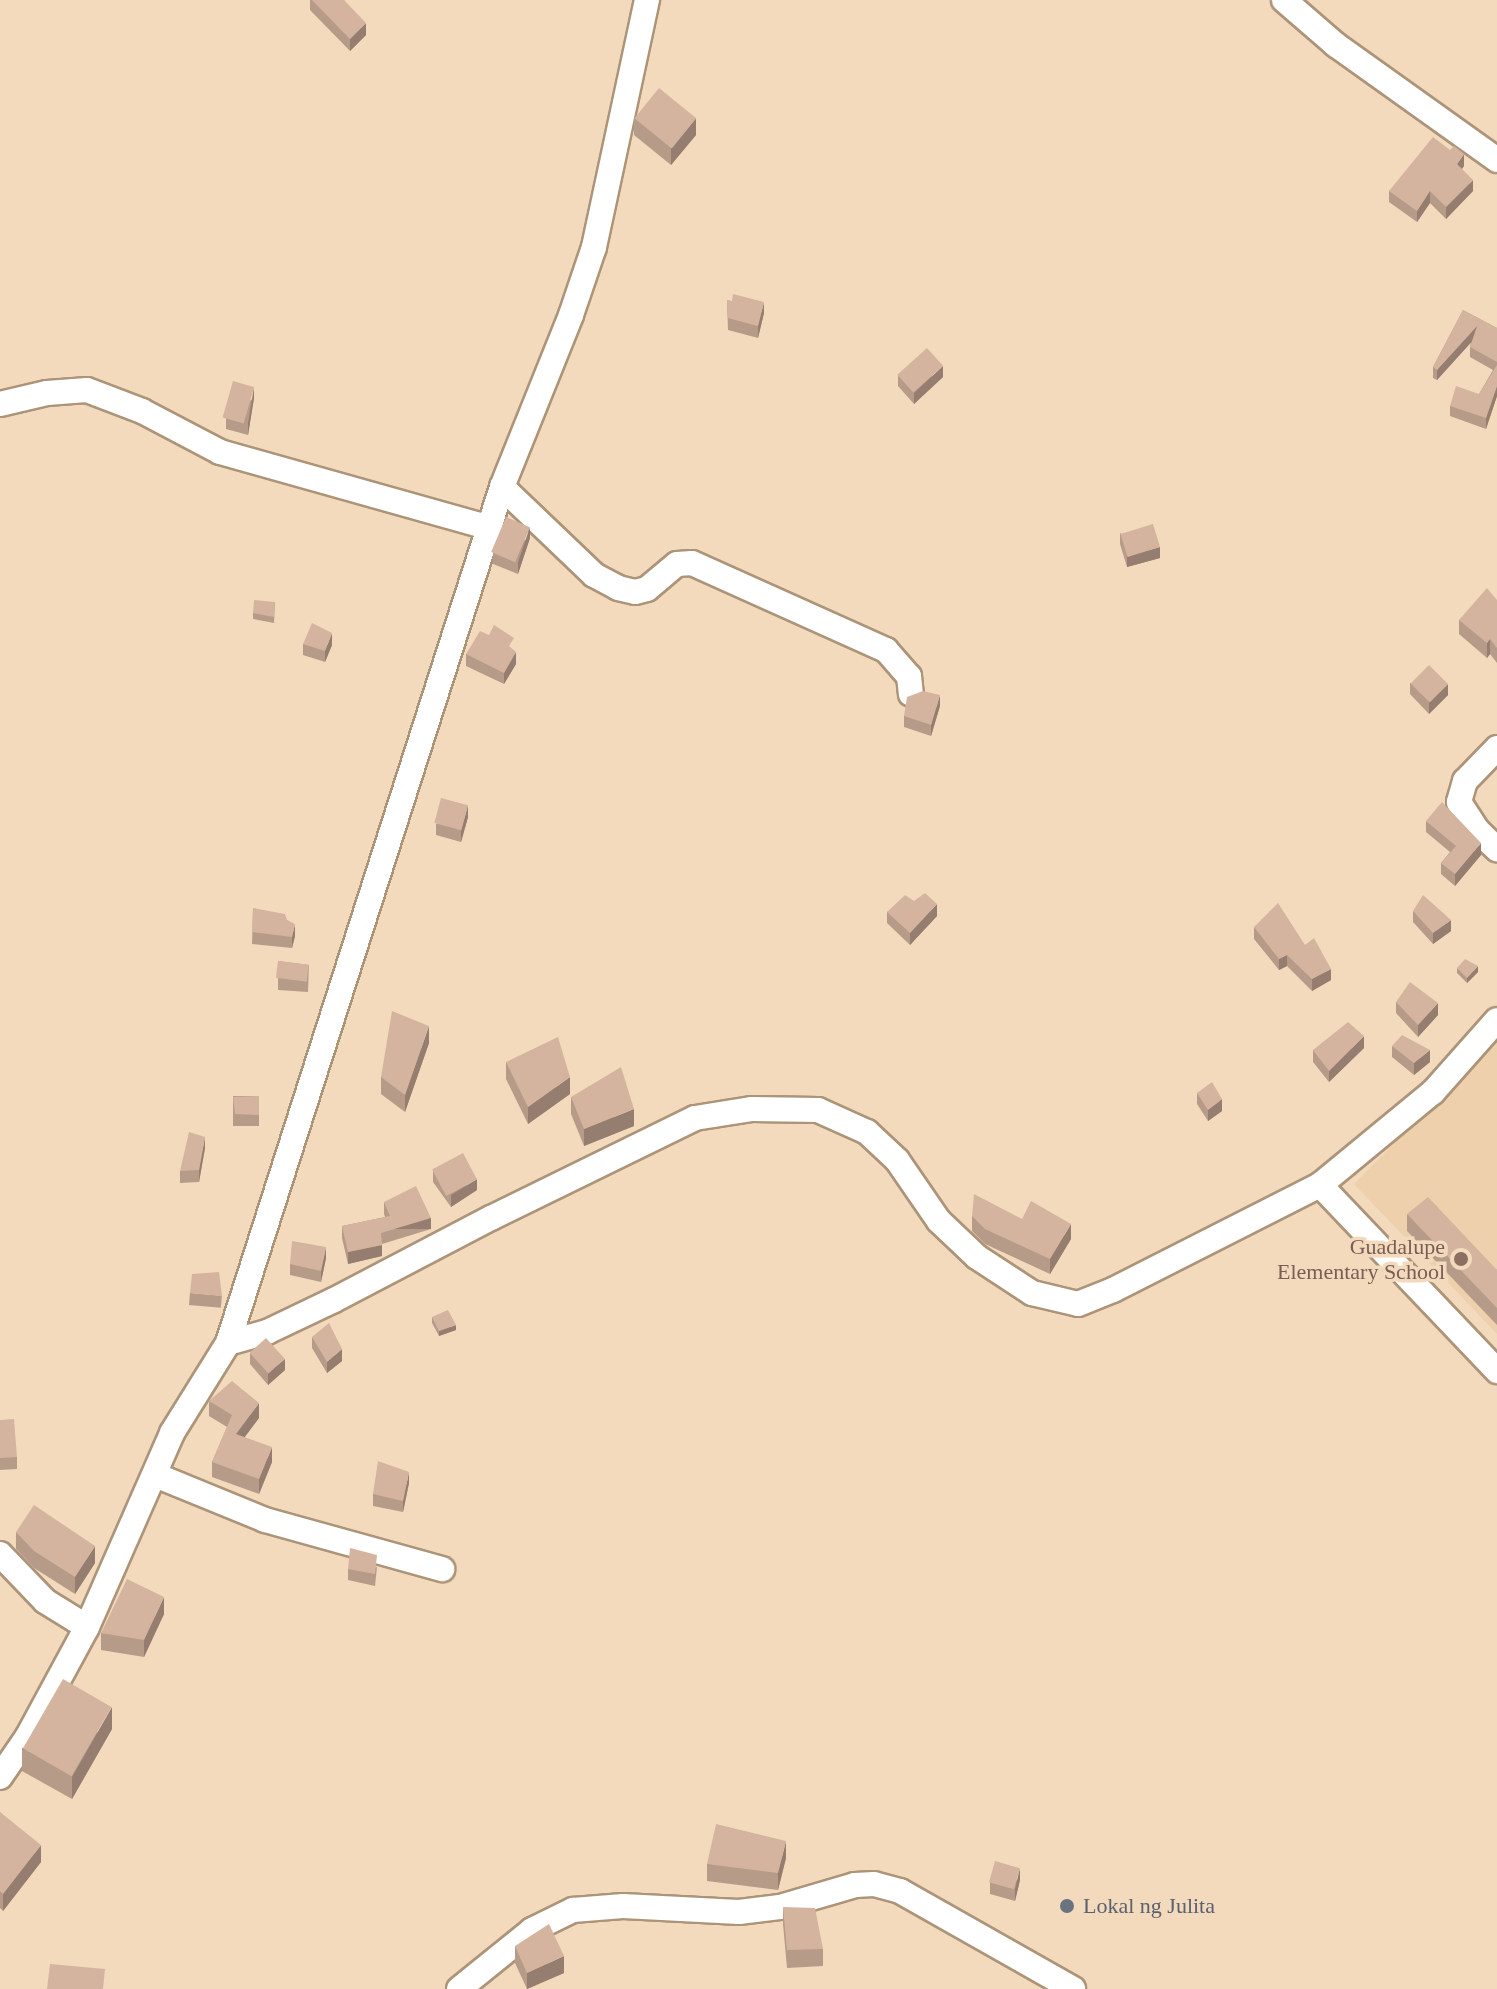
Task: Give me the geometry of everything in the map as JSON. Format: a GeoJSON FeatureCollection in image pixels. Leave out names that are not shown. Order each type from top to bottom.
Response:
{"type":"FeatureCollection","features":[{"type":"Feature","properties":{"kind":"street"},"geometry":{"type":"LineString","coordinates":[[0,1777],[28,1736],[87,1627],[187,1404],[228,1343],[502,487],[594,247],[647,0]]}},
{"type":"Feature","properties":{"kind":"street"},"geometry":{"type":"LineString","coordinates":[[1284,0],[1336,45],[1497,160]]}},
{"type":"Feature","properties":{"kind":"street"},"geometry":{"type":"LineString","coordinates":[[0,404],[47,393],[87,390],[142,411],[220,452],[491,528]]}},
{"type":"Feature","properties":{"kind":"street"},"geometry":{"type":"LineString","coordinates":[[502,487],[594,575],[618,588],[635,592],[647,589],[677,564],[692,563],[886,650],[909,676],[911,694]]}},
{"type":"Feature","properties":{"kind":"street"},"geometry":{"type":"LineString","coordinates":[[1497,748],[1465,781],[1459,802],[1477,830],[1497,849]]}},
{"type":"Feature","properties":{"kind":"street"},"geometry":{"type":"LineString","coordinates":[[228,1343],[267,1332],[695,1118],[722,1112],[818,1110],[850,1122],[867,1132],[897,1160],[922,1200],[977,1257],[1032,1293],[1061,1303],[1078,1304],[1113,1290],[1320,1185],[1433,1092],[1497,1020]]}},
{"type":"Feature","properties":{"kind":"street"},"geometry":{"type":"LineString","coordinates":[[1320,1185],[1497,1371]]}},
{"type":"Feature","properties":{"kind":"street"},"geometry":{"type":"LineString","coordinates":[[155,1475],[265,1520],[442,1569]]}},
{"type":"Feature","properties":{"kind":"street"},"geometry":{"type":"LineString","coordinates":[[0,1554],[45,1601],[87,1627]]}},
{"type":"Feature","properties":{"kind":"street"},"geometry":{"type":"LineString","coordinates":[[459,1989],[532,1930],[573,1910],[623,1906],[739,1912],[780,1907],[855,1885],[874,1884],[900,1891],[1073,1989]]}},
{"type":"Feature","properties":{"kind":"shaded area","name":"Guadalupe Elementary School"},"geometry":{"type":"Polygon","coordinates":[[[1497,1039],[1497,1334],[1354,1184],[1497,1039]]]}},
{"type":"Feature","properties":{"kind":"building"},"geometry":{"type":"Polygon","coordinates":[[[312,0],[344,0],[366,23],[350,39],[312,0]]]}},
{"type":"Feature","properties":{"kind":"building"},"geometry":{"type":"Polygon","coordinates":[[[659,88],[696,118],[672,149],[634,118],[659,88]]]}},
{"type":"Feature","properties":{"kind":"building"},"geometry":{"type":"Polygon","coordinates":[[[1433,137],[1450,150],[1454,146],[1464,154],[1457,164],[1473,180],[1446,207],[1430,191],[1417,211],[1389,191],[1433,137]]]}},
{"type":"Feature","properties":{"kind":"building"},"geometry":{"type":"Polygon","coordinates":[[[733,294],[764,302],[758,326],[728,318],[727,300],[732,301],[733,294]]]}},
{"type":"Feature","properties":{"kind":"building"},"geometry":{"type":"Polygon","coordinates":[[[1463,310],[1497,328],[1497,362],[1470,347],[1477,326],[1437,370],[1433,367],[1463,310]]]}},
{"type":"Feature","properties":{"kind":"building"},"geometry":{"type":"Polygon","coordinates":[[[927,348],[943,366],[913,393],[897,375],[927,348]]]}},
{"type":"Feature","properties":{"kind":"building"},"geometry":{"type":"Polygon","coordinates":[[[1497,365],[1497,386],[1486,418],[1450,406],[1456,386],[1479,394],[1497,365]]]}},
{"type":"Feature","properties":{"kind":"building"},"geometry":{"type":"Polygon","coordinates":[[[233,381],[254,387],[244,424],[223,418],[233,381]]]}},
{"type":"Feature","properties":{"kind":"building"},"geometry":{"type":"Polygon","coordinates":[[[506,517],[530,527],[515,562],[491,552],[506,517]]]}},
{"type":"Feature","properties":{"kind":"building"},"geometry":{"type":"Polygon","coordinates":[[[1153,524],[1160,547],[1128,557],[1120,534],[1153,524]]]}},
{"type":"Feature","properties":{"kind":"building"},"geometry":{"type":"Polygon","coordinates":[[[1487,588],[1497,600],[1497,648],[1490,639],[1487,643],[1459,620],[1487,588]]]}},
{"type":"Feature","properties":{"kind":"building"},"geometry":{"type":"Polygon","coordinates":[[[254,600],[275,602],[274,617],[253,613],[254,600]]]}},
{"type":"Feature","properties":{"kind":"building"},"geometry":{"type":"Polygon","coordinates":[[[312,623],[332,633],[325,651],[303,644],[312,623]]]}},
{"type":"Feature","properties":{"kind":"building"},"geometry":{"type":"Polygon","coordinates":[[[494,625],[514,638],[509,646],[516,652],[504,673],[466,654],[480,631],[489,635],[494,625]]]}},
{"type":"Feature","properties":{"kind":"building"},"geometry":{"type":"Polygon","coordinates":[[[1429,665],[1448,684],[1430,702],[1411,683],[1429,665]]]}},
{"type":"Feature","properties":{"kind":"building"},"geometry":{"type":"Polygon","coordinates":[[[923,691],[940,695],[931,725],[904,716],[907,697],[923,691]]]}},
{"type":"Feature","properties":{"kind":"building"},"geometry":{"type":"Polygon","coordinates":[[[441,798],[468,805],[461,830],[434,823],[441,798]]]}},
{"type":"Feature","properties":{"kind":"building"},"geometry":{"type":"Polygon","coordinates":[[[1442,802],[1481,843],[1455,874],[1441,863],[1456,846],[1426,821],[1442,802]]]}},
{"type":"Feature","properties":{"kind":"building"},"geometry":{"type":"Polygon","coordinates":[[[925,893],[937,904],[910,933],[887,912],[905,895],[914,901],[925,893]]]}},
{"type":"Feature","properties":{"kind":"building"},"geometry":{"type":"Polygon","coordinates":[[[1423,895],[1451,920],[1433,933],[1413,911],[1423,895]]]}},
{"type":"Feature","properties":{"kind":"building"},"geometry":{"type":"Polygon","coordinates":[[[1278,903],[1305,945],[1314,938],[1331,969],[1312,979],[1287,955],[1279,959],[1254,927],[1278,903]]]}},
{"type":"Feature","properties":{"kind":"building"},"geometry":{"type":"Polygon","coordinates":[[[253,908],[285,914],[287,920],[295,924],[292,937],[252,932],[253,908]]]}},
{"type":"Feature","properties":{"kind":"building"},"geometry":{"type":"Polygon","coordinates":[[[1465,959],[1478,966],[1467,978],[1457,968],[1465,959]]]}},
{"type":"Feature","properties":{"kind":"building"},"geometry":{"type":"Polygon","coordinates":[[[278,961],[309,965],[307,982],[276,978],[278,961]]]}},
{"type":"Feature","properties":{"kind":"building"},"geometry":{"type":"Polygon","coordinates":[[[1410,982],[1438,1003],[1418,1025],[1396,1002],[1410,982]]]}},
{"type":"Feature","properties":{"kind":"building"},"geometry":{"type":"Polygon","coordinates":[[[392,1011],[429,1026],[405,1095],[381,1077],[392,1011]]]}},
{"type":"Feature","properties":{"kind":"building"},"geometry":{"type":"Polygon","coordinates":[[[1348,1022],[1364,1036],[1329,1071],[1313,1050],[1348,1022]]]}},
{"type":"Feature","properties":{"kind":"building"},"geometry":{"type":"Polygon","coordinates":[[[1402,1035],[1430,1050],[1414,1063],[1392,1046],[1402,1035]]]}},
{"type":"Feature","properties":{"kind":"building"},"geometry":{"type":"Polygon","coordinates":[[[558,1037],[570,1077],[528,1107],[506,1062],[558,1037]]]}},
{"type":"Feature","properties":{"kind":"building"},"geometry":{"type":"Polygon","coordinates":[[[621,1067],[634,1109],[584,1129],[571,1097],[621,1067]]]}},
{"type":"Feature","properties":{"kind":"building"},"geometry":{"type":"Polygon","coordinates":[[[1212,1082],[1222,1099],[1208,1110],[1197,1093],[1212,1082]]]}},
{"type":"Feature","properties":{"kind":"building"},"geometry":{"type":"Polygon","coordinates":[[[259,1096],[259,1115],[235,1114],[233,1097],[259,1096]]]}},
{"type":"Feature","properties":{"kind":"building"},"geometry":{"type":"Polygon","coordinates":[[[189,1132],[205,1137],[199,1170],[180,1171],[189,1132]]]}},
{"type":"Feature","properties":{"kind":"building"},"geometry":{"type":"Polygon","coordinates":[[[463,1153],[477,1179],[446,1196],[432,1169],[463,1153]]]}},
{"type":"Feature","properties":{"kind":"building"},"geometry":{"type":"Polygon","coordinates":[[[416,1186],[431,1218],[381,1233],[382,1245],[348,1252],[342,1226],[390,1216],[384,1202],[416,1186]]]}},
{"type":"Feature","properties":{"kind":"building"},"geometry":{"type":"Polygon","coordinates":[[[974,1194],[1022,1219],[1031,1201],[1071,1224],[1050,1259],[985,1229],[972,1216],[974,1194]]]}},
{"type":"Feature","properties":{"kind":"building"},"geometry":{"type":"Polygon","coordinates":[[[1428,1197],[1497,1270],[1497,1308],[1407,1214],[1428,1197]]]}},
{"type":"Feature","properties":{"kind":"building"},"geometry":{"type":"Polygon","coordinates":[[[292,1241],[326,1247],[321,1271],[290,1264],[292,1241]]]}},
{"type":"Feature","properties":{"kind":"building"},"geometry":{"type":"Polygon","coordinates":[[[219,1272],[222,1296],[190,1293],[192,1274],[219,1272]]]}},
{"type":"Feature","properties":{"kind":"building"},"geometry":{"type":"Polygon","coordinates":[[[448,1310],[456,1325],[439,1331],[432,1317],[448,1310]]]}},
{"type":"Feature","properties":{"kind":"building"},"geometry":{"type":"Polygon","coordinates":[[[329,1323],[342,1349],[327,1362],[312,1337],[329,1323]]]}},
{"type":"Feature","properties":{"kind":"building"},"geometry":{"type":"Polygon","coordinates":[[[266,1338],[285,1359],[268,1374],[250,1353],[266,1338]]]}},
{"type":"Feature","properties":{"kind":"building"},"geometry":{"type":"Polygon","coordinates":[[[232,1381],[259,1403],[236,1434],[272,1447],[259,1479],[212,1462],[232,1415],[209,1401],[232,1381]]]}},
{"type":"Feature","properties":{"kind":"building"},"geometry":{"type":"Polygon","coordinates":[[[14,1419],[17,1457],[0,1458],[0,1420],[14,1419]]]}},
{"type":"Feature","properties":{"kind":"building"},"geometry":{"type":"Polygon","coordinates":[[[378,1461],[409,1472],[403,1501],[373,1494],[378,1461]]]}},
{"type":"Feature","properties":{"kind":"building"},"geometry":{"type":"Polygon","coordinates":[[[34,1505],[95,1546],[75,1577],[34,1551],[16,1532],[34,1505]]]}},
{"type":"Feature","properties":{"kind":"building"},"geometry":{"type":"Polygon","coordinates":[[[350,1548],[377,1555],[375,1574],[348,1569],[350,1548]]]}},
{"type":"Feature","properties":{"kind":"building"},"geometry":{"type":"Polygon","coordinates":[[[127,1579],[164,1597],[144,1640],[101,1633],[127,1579]]]}},
{"type":"Feature","properties":{"kind":"building"},"geometry":{"type":"Polygon","coordinates":[[[63,1679],[111,1707],[71,1776],[23,1748],[63,1679]]]}},
{"type":"Feature","properties":{"kind":"building"},"geometry":{"type":"Polygon","coordinates":[[[0,1812],[41,1845],[3,1894],[0,1891],[0,1812]]]}},
{"type":"Feature","properties":{"kind":"building"},"geometry":{"type":"Polygon","coordinates":[[[716,1824],[786,1841],[778,1873],[707,1864],[716,1824]]]}},
{"type":"Feature","properties":{"kind":"building"},"geometry":{"type":"Polygon","coordinates":[[[995,1861],[1020,1868],[1014,1889],[989,1882],[995,1861]]]}},
{"type":"Feature","properties":{"kind":"building"},"geometry":{"type":"Polygon","coordinates":[[[783,1907],[815,1908],[823,1949],[787,1950],[783,1907]]]}},
{"type":"Feature","properties":{"kind":"building"},"geometry":{"type":"Polygon","coordinates":[[[549,1924],[564,1956],[527,1973],[515,1946],[549,1924]]]}},
{"type":"Feature","properties":{"kind":"building"},"geometry":{"type":"Polygon","coordinates":[[[50,1964],[105,1969],[103,1989],[47,1989],[50,1964]]]}},
{"type":"Feature","properties":{"kind":"place","name":"Guadalupe Elementary School"},"geometry":{"type":"Point","coordinates":[1461,1259]}},
{"type":"Feature","properties":{"kind":"place","name":"Lokal ng Julita"},"geometry":{"type":"Point","coordinates":[1067,1906]}}]}
